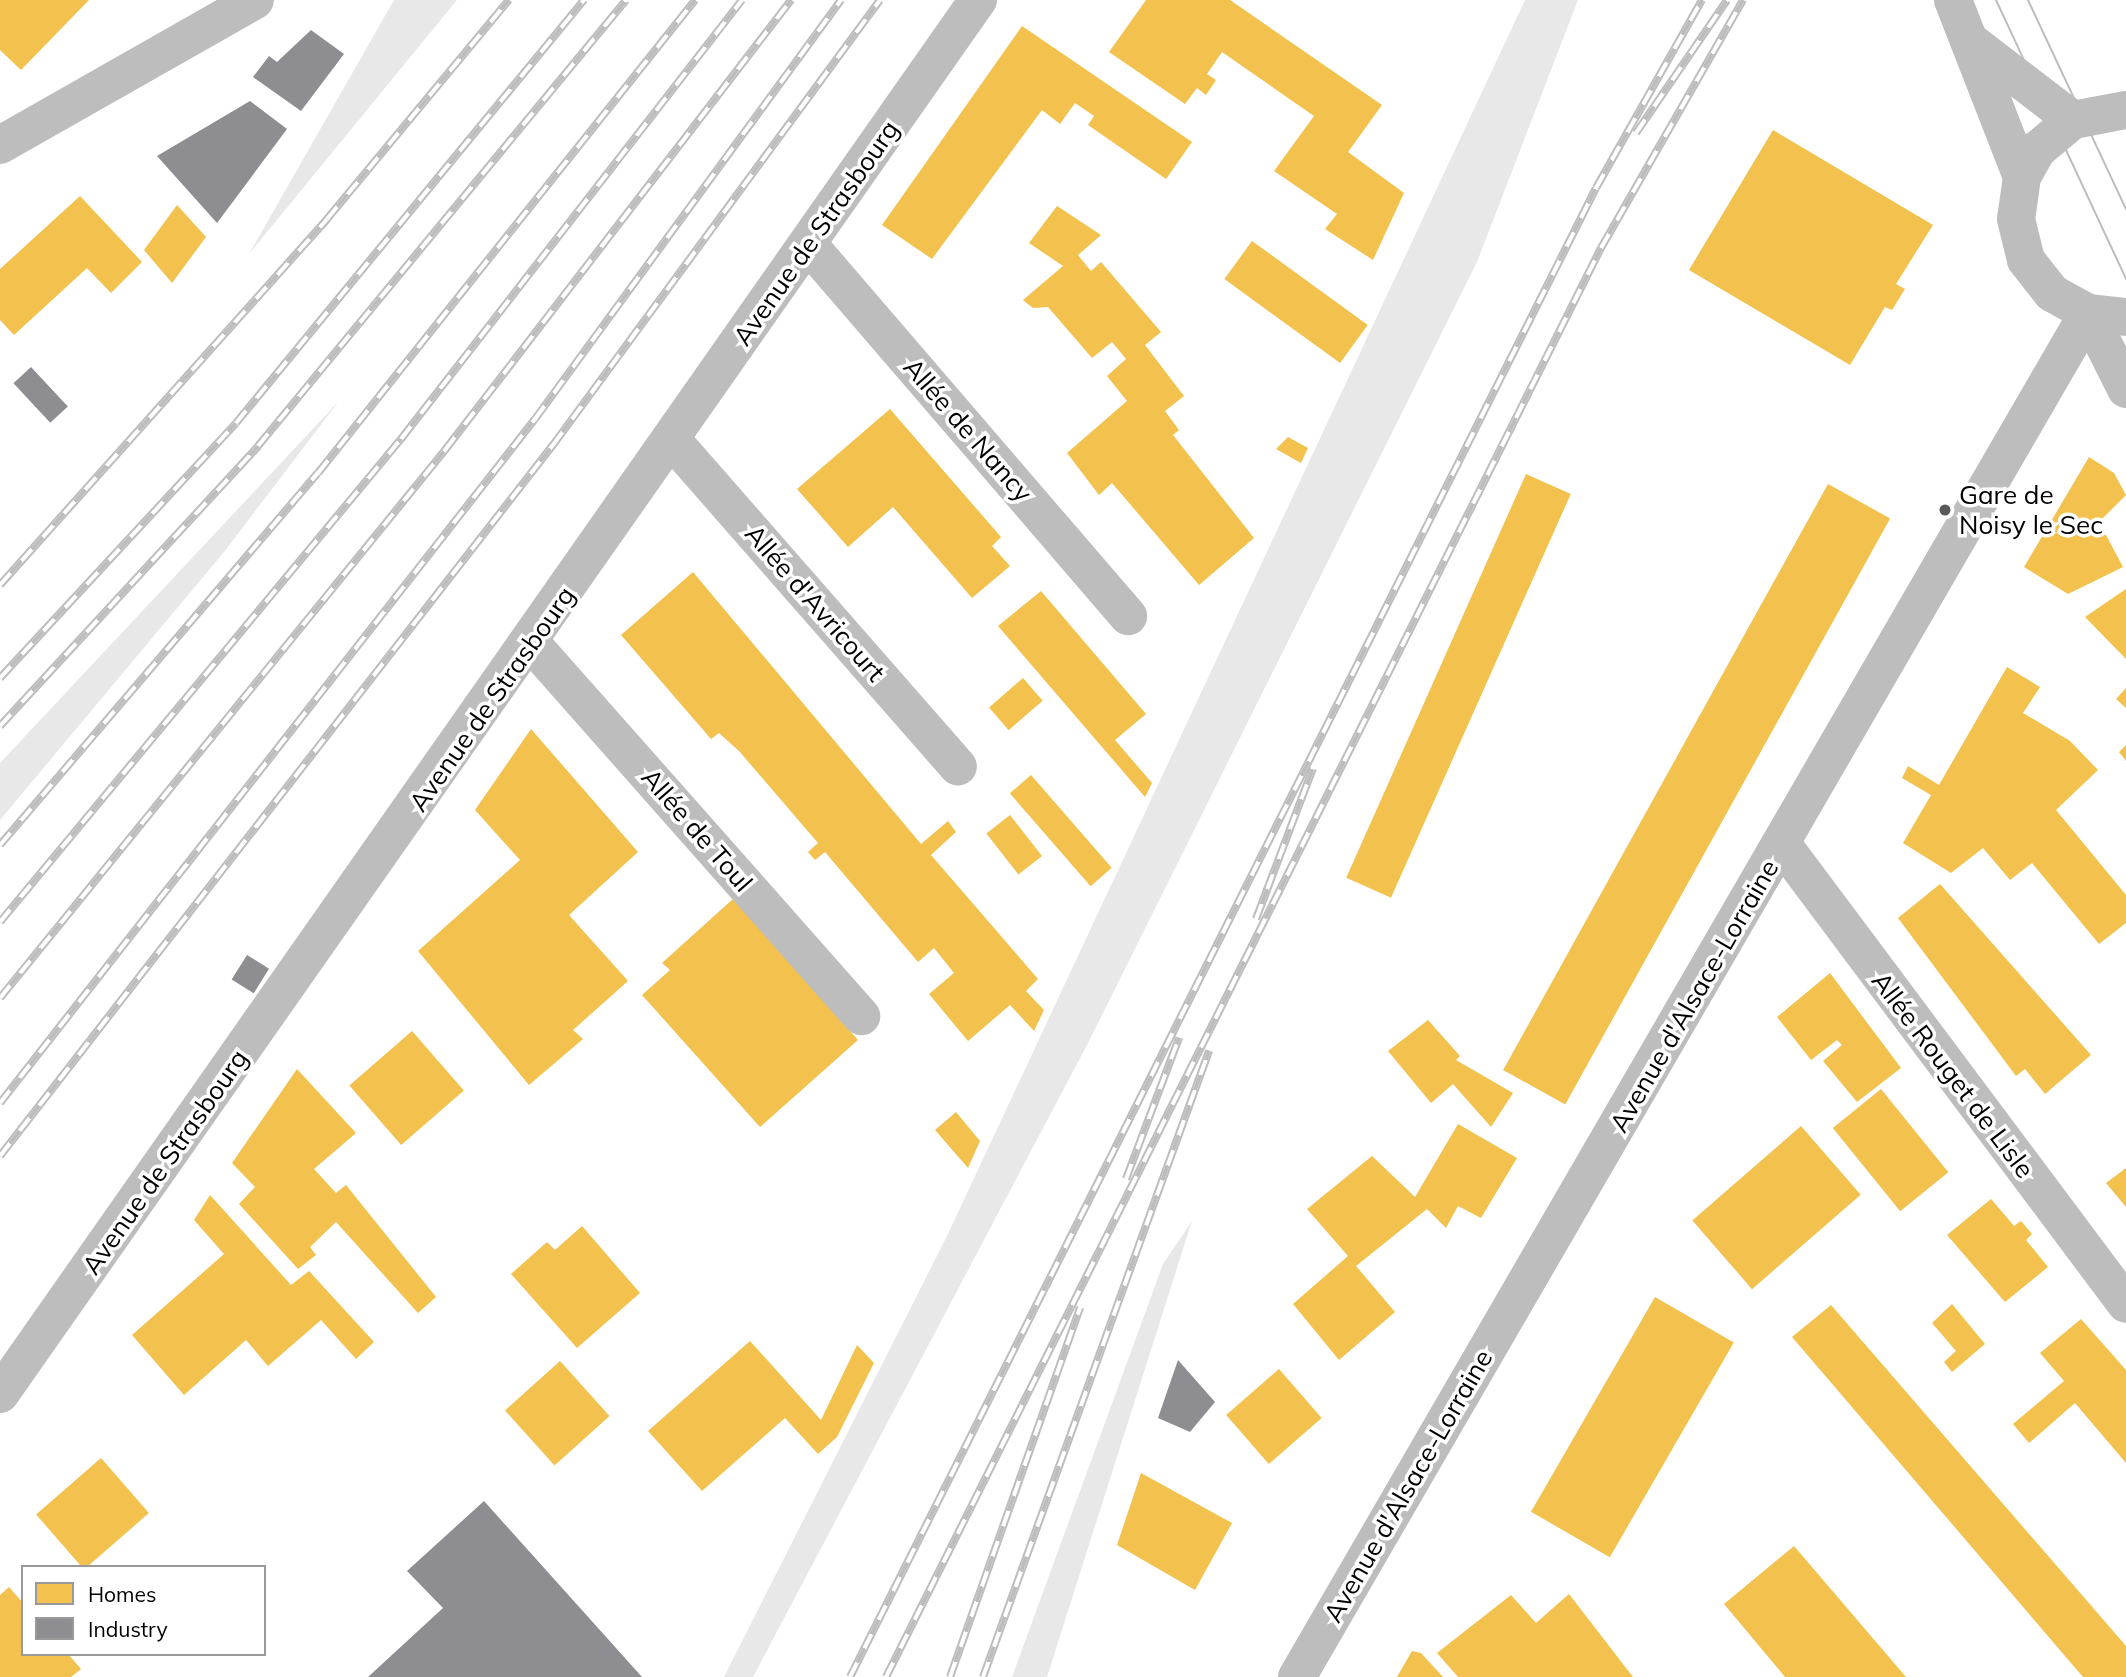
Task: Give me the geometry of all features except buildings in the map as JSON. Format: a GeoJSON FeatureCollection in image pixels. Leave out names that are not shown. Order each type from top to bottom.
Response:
{"type":"FeatureCollection","features":[{"type":"Feature","properties":{"kind":"street"},"geometry":{"type":"LineString","coordinates":[[0,145],[255,0]]}},
{"type":"Feature","properties":{"kind":"street","name":"Avenue de Strasbourg"},"geometry":{"type":"LineString","coordinates":[[0,1394],[532,644],[978,0]]}},
{"type":"Feature","properties":{"kind":"street"},"geometry":{"type":"LineString","coordinates":[[1953,0],[2022,177]]}},
{"type":"Feature","properties":{"kind":"street"},"geometry":{"type":"LineString","coordinates":[[1970,41],[2073,120]]}},
{"type":"Feature","properties":{"kind":"street"},"geometry":{"type":"LineString","coordinates":[[2126,110],[2073,120],[2037,150],[2022,177],[2016,219],[2026,260],[2052,293],[2088,313],[2126,317]]}},
{"type":"Feature","properties":{"kind":"street","name":"Allée de Nancy"},"geometry":{"type":"LineString","coordinates":[[808,244],[1128,616]]}},
{"type":"Feature","properties":{"kind":"street"},"geometry":{"type":"LineString","coordinates":[[2088,313],[2126,389]]}},
{"type":"Feature","properties":{"kind":"street","name":"Avenue d'Alsace-Lorraine"},"geometry":{"type":"LineString","coordinates":[[1297,1677],[2088,313]]}},
{"type":"Feature","properties":{"kind":"street","name":"Allée d'Avricourt"},"geometry":{"type":"LineString","coordinates":[[672,440],[958,767]]}},
{"type":"Feature","properties":{"kind":"street","name":"Allée de Toul"},"geometry":{"type":"LineString","coordinates":[[532,644],[861,1016]]}},
{"type":"Feature","properties":{"kind":"street","name":"Allée Rouget de Lisle"},"geometry":{"type":"LineString","coordinates":[[1782,844],[2126,1304]]}},
{"type":"Feature","properties":{"kind":"shaded area"},"geometry":{"type":"Polygon","coordinates":[[[394,0],[457,0],[249,254],[394,0]]]}},
{"type":"Feature","properties":{"kind":"shaded area"},"geometry":{"type":"Polygon","coordinates":[[[1525,0],[1578,0],[1477,262],[1087,1045],[753,1677],[724,1677],[947,1236],[1525,0]]]}},
{"type":"Feature","properties":{"kind":"shaded area"},"geometry":{"type":"Polygon","coordinates":[[[339,401],[224,552],[0,820],[0,763],[339,401]]]}},
{"type":"Feature","properties":{"kind":"shaded area"},"geometry":{"type":"Polygon","coordinates":[[[1192,1221],[1047,1677],[1012,1677],[1163,1264],[1192,1221]]]}},
{"type":"Feature","properties":{"kind":"tram line"},"geometry":{"type":"LineString","coordinates":[[1996,0],[2126,279]]}},
{"type":"Feature","properties":{"kind":"tram line"},"geometry":{"type":"LineString","coordinates":[[2028,0],[2126,209]]}},
{"type":"Feature","properties":{"kind":"railway"},"geometry":{"type":"LineString","coordinates":[[0,585],[327,219],[509,0]]}},
{"type":"Feature","properties":{"kind":"railway"},"geometry":{"type":"LineString","coordinates":[[0,678],[236,423],[584,0]]}},
{"type":"Feature","properties":{"kind":"railway"},"geometry":{"type":"LineString","coordinates":[[0,726],[258,446],[626,0]]}},
{"type":"Feature","properties":{"kind":"railway"},"geometry":{"type":"LineString","coordinates":[[0,845],[318,473],[695,0]]}},
{"type":"Feature","properties":{"kind":"railway"},"geometry":{"type":"LineString","coordinates":[[0,922],[401,439],[742,0]]}},
{"type":"Feature","properties":{"kind":"railway"},"geometry":{"type":"LineString","coordinates":[[0,998],[445,450],[791,0]]}},
{"type":"Feature","properties":{"kind":"railway"},"geometry":{"type":"LineString","coordinates":[[0,1103],[535,419],[841,0]]}},
{"type":"Feature","properties":{"kind":"railway"},"geometry":{"type":"LineString","coordinates":[[0,1156],[553,445],[880,0]]}},
{"type":"Feature","properties":{"kind":"railway"},"geometry":{"type":"LineString","coordinates":[[850,1677],[1596,188],[1702,0]]}},
{"type":"Feature","properties":{"kind":"railway"},"geometry":{"type":"LineString","coordinates":[[1636,133],[1727,0]]}},
{"type":"Feature","properties":{"kind":"railway"},"geometry":{"type":"LineString","coordinates":[[886,1677],[1601,248],[1743,0]]}},
{"type":"Feature","properties":{"kind":"railway"},"geometry":{"type":"LineString","coordinates":[[1256,919],[1313,768]]}},
{"type":"Feature","properties":{"kind":"railway"},"geometry":{"type":"LineString","coordinates":[[1126,1179],[1179,1038]]}},
{"type":"Feature","properties":{"kind":"railway"},"geometry":{"type":"LineString","coordinates":[[983,1677],[1209,1051]]}},
{"type":"Feature","properties":{"kind":"railway"},"geometry":{"type":"LineString","coordinates":[[950,1677],[1080,1307]]}},
{"type":"Feature","properties":{"kind":"place","name":"Gare de Noisy le Sec"},"geometry":{"type":"Point","coordinates":[1945,510]}}]}
